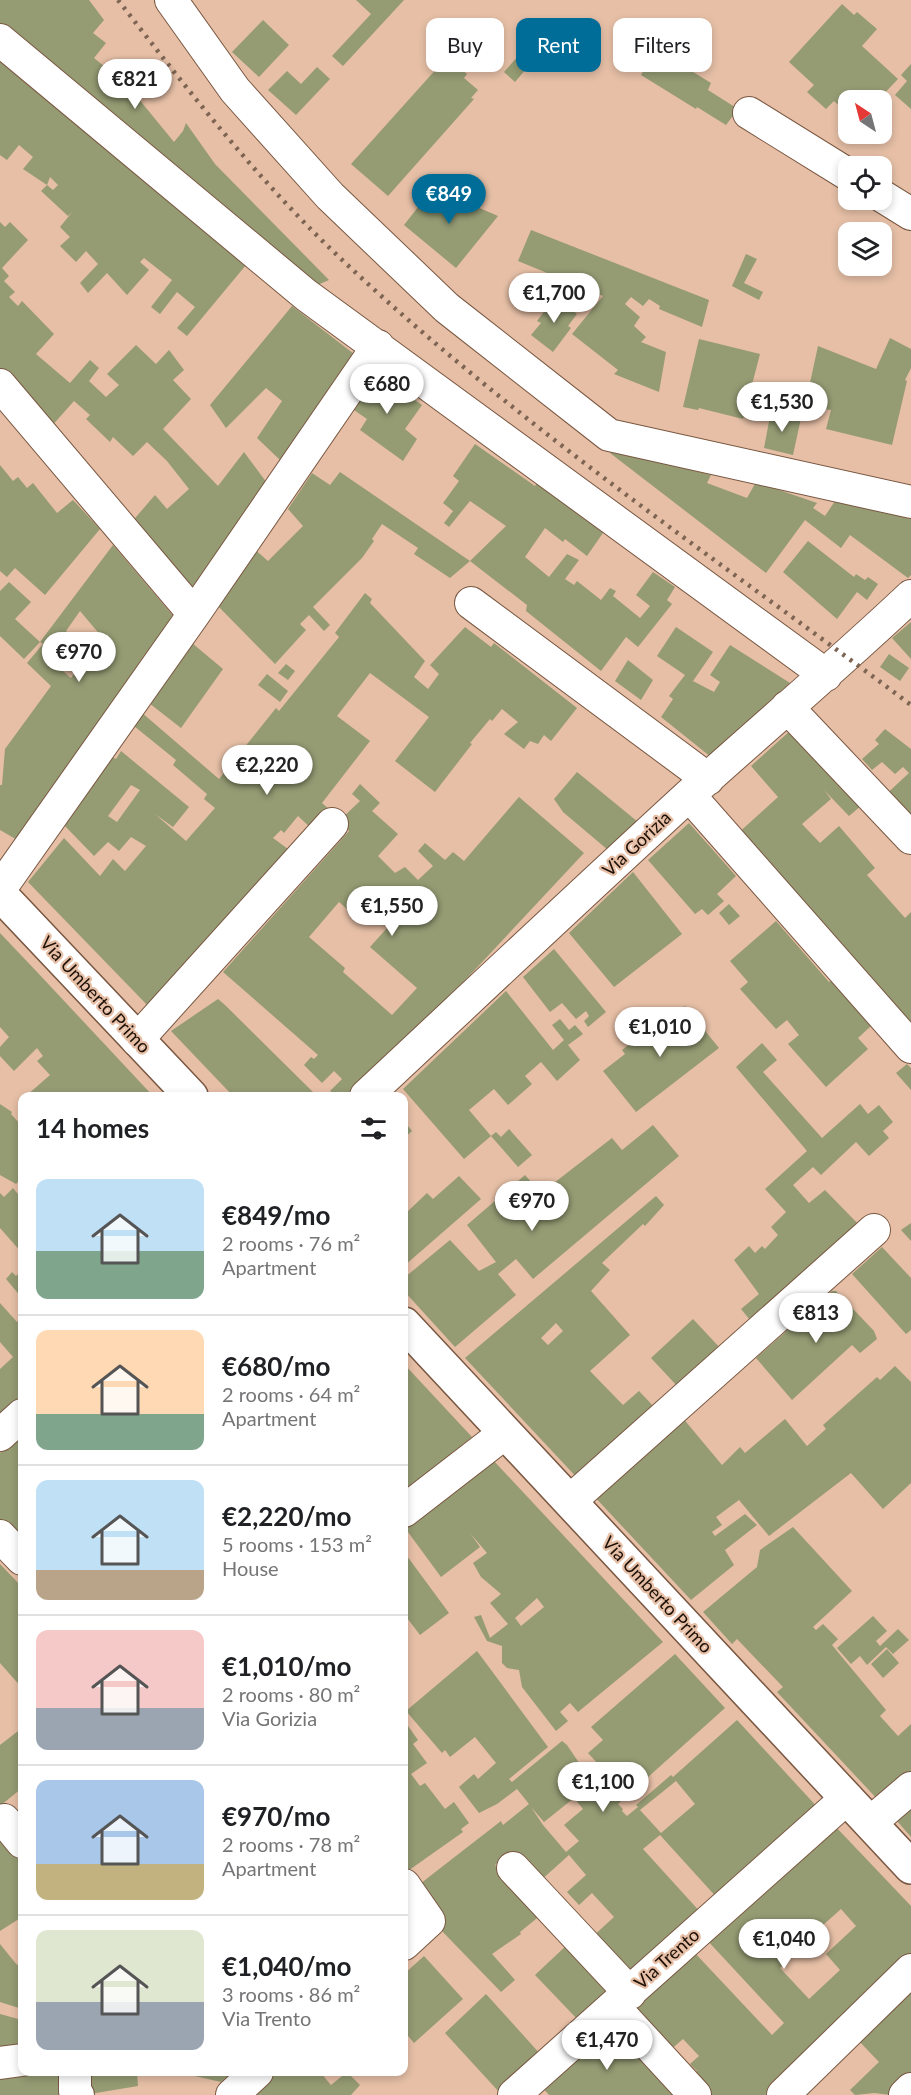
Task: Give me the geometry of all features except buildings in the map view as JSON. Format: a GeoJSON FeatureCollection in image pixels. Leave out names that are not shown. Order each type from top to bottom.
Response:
{"type":"FeatureCollection","features":[{"type":"Feature","properties":{"kind":"street"},"geometry":{"type":"LineString","coordinates":[[171,0],[235,90],[330,196],[447,308],[609,435],[911,502]]}},
{"type":"Feature","properties":{"kind":"street"},"geometry":{"type":"LineString","coordinates":[[0,40],[306,295],[826,675]]}},
{"type":"Feature","properties":{"kind":"street"},"geometry":{"type":"LineString","coordinates":[[749,113],[838,168]]}},
{"type":"Feature","properties":{"kind":"street"},"geometry":{"type":"LineString","coordinates":[[892,202],[911,214]]}},
{"type":"Feature","properties":{"kind":"street"},"geometry":{"type":"LineString","coordinates":[[0,889],[194,614],[378,346]]}},
{"type":"Feature","properties":{"kind":"street"},"geometry":{"type":"LineString","coordinates":[[0,385],[194,614]]}},
{"type":"Feature","properties":{"kind":"street","name":"Via Gorizia"},"geometry":{"type":"LineString","coordinates":[[370,1092],[698,787],[826,675],[911,596]]}},
{"type":"Feature","properties":{"kind":"street"},"geometry":{"type":"LineString","coordinates":[[471,603],[698,787],[911,1047]]}},
{"type":"Feature","properties":{"kind":"street"},"geometry":{"type":"LineString","coordinates":[[787,707],[911,838]]}},
{"type":"Feature","properties":{"kind":"street"},"geometry":{"type":"LineString","coordinates":[[138,1040],[332,824]]}},
{"type":"Feature","properties":{"kind":"street","name":"Via Umberto Primo"},"geometry":{"type":"LineString","coordinates":[[0,894],[187,1092]]}},
{"type":"Feature","properties":{"kind":"street"},"geometry":{"type":"LineString","coordinates":[[570,1501],[874,1230]]}},
{"type":"Feature","properties":{"kind":"street","name":"Via Umberto Primo"},"geometry":{"type":"LineString","coordinates":[[408,1328],[911,1867]]}},
{"type":"Feature","properties":{"kind":"street"},"geometry":{"type":"LineString","coordinates":[[0,1436],[18,1419]]}},
{"type":"Feature","properties":{"kind":"street"},"geometry":{"type":"LineString","coordinates":[[408,1508],[505,1433]]}},
{"type":"Feature","properties":{"kind":"street"},"geometry":{"type":"LineString","coordinates":[[0,1536],[18,1554]]}},
{"type":"Feature","properties":{"kind":"street"},"geometry":{"type":"LineString","coordinates":[[870,1823],[911,1788]]}},
{"type":"Feature","properties":{"kind":"street","name":"Via Trento"},"geometry":{"type":"LineString","coordinates":[[514,2095],[847,1798]]}},
{"type":"Feature","properties":{"kind":"street"},"geometry":{"type":"LineString","coordinates":[[513,1868],[622,2000],[695,2095]]}},
{"type":"Feature","properties":{"kind":"street"},"geometry":{"type":"LineString","coordinates":[[408,1891],[429,1921],[408,1940]]}},
{"type":"Feature","properties":{"kind":"street"},"geometry":{"type":"LineString","coordinates":[[783,2095],[911,1970]]}},
{"type":"Feature","properties":{"kind":"street"},"geometry":{"type":"LineString","coordinates":[[0,2063],[18,2061]]}},
{"type":"Feature","properties":{"kind":"street"},"geometry":{"type":"LineString","coordinates":[[75,2076],[75,2091],[78,2095]]}},
{"type":"Feature","properties":{"kind":"street"},"geometry":{"type":"LineString","coordinates":[[232,2095],[253,2076]]}},
{"type":"Feature","properties":{"kind":"street"},"geometry":{"type":"LineString","coordinates":[[905,2095],[911,2089]]}},
{"type":"Feature","properties":{"kind":"railway"},"geometry":{"type":"LineString","coordinates":[[118,0],[196,100],[279,196],[338,256],[405,317],[545,433],[911,705]]}}]}
